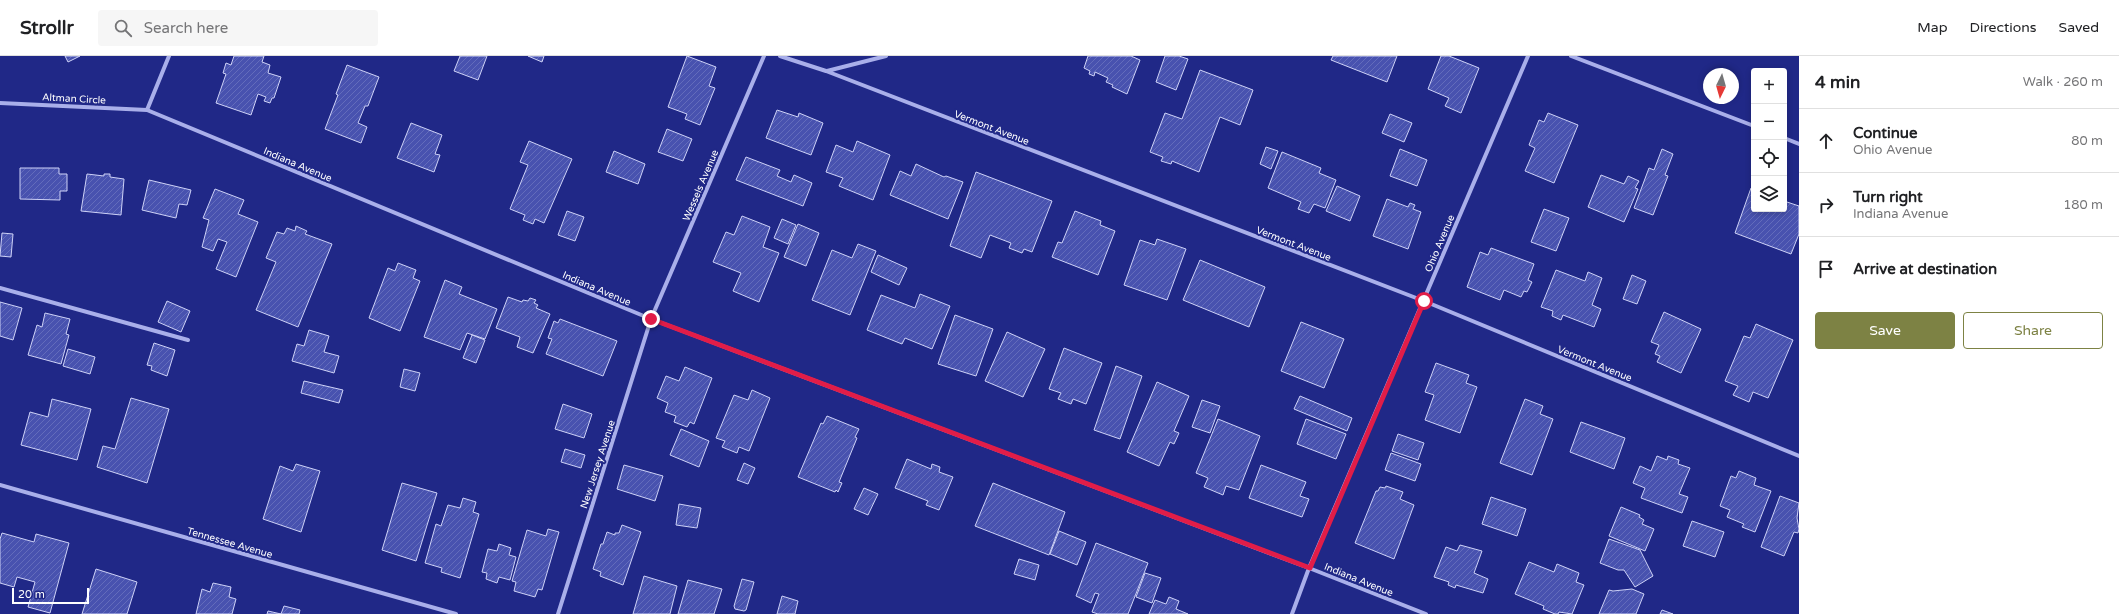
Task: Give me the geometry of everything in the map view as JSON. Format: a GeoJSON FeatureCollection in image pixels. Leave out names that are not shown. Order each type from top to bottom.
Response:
{"type":"FeatureCollection","features":[{"type":"Feature","properties":{"kind":"street"},"geometry":{"type":"LineString","coordinates":[[147,110],[169,56]]}},
{"type":"Feature","properties":{"kind":"street","name":"Wessels Avenue"},"geometry":{"type":"LineString","coordinates":[[651,319],[764,56]]}},
{"type":"Feature","properties":{"kind":"street","name":"Vermont Avenue"},"geometry":{"type":"LineString","coordinates":[[780,56],[826,72],[1424,301],[1799,456]]}},
{"type":"Feature","properties":{"kind":"street"},"geometry":{"type":"LineString","coordinates":[[826,72],[886,56]]}},
{"type":"Feature","properties":{"kind":"street","name":"Ohio Avenue"},"geometry":{"type":"LineString","coordinates":[[1292,614],[1310,568],[1528,56]]}},
{"type":"Feature","properties":{"kind":"street"},"geometry":{"type":"LineString","coordinates":[[1571,56],[1751,125]]}},
{"type":"Feature","properties":{"kind":"street","name":"Altman Circle"},"geometry":{"type":"LineString","coordinates":[[0,102],[147,110]]}},
{"type":"Feature","properties":{"kind":"street","name":"Indiana Avenue"},"geometry":{"type":"LineString","coordinates":[[147,110],[651,319],[1310,568],[1426,614]]}},
{"type":"Feature","properties":{"kind":"street"},"geometry":{"type":"LineString","coordinates":[[1787,139],[1799,144]]}},
{"type":"Feature","properties":{"kind":"street"},"geometry":{"type":"LineString","coordinates":[[0,288],[188,340]]}},
{"type":"Feature","properties":{"kind":"street","name":"New Jersey Avenue"},"geometry":{"type":"LineString","coordinates":[[558,614],[651,319]]}},
{"type":"Feature","properties":{"kind":"street","name":"Tennessee Avenue"},"geometry":{"type":"LineString","coordinates":[[0,485],[456,614]]}},
{"type":"Feature","properties":{"kind":"building"},"geometry":{"type":"Polygon","coordinates":[[[65,56],[80,56],[68,62],[65,56]]]}},
{"type":"Feature","properties":{"kind":"building"},"geometry":{"type":"Polygon","coordinates":[[[234,56],[264,56],[262,62],[270,65],[268,73],[281,77],[274,98],[272,98],[270,103],[264,101],[266,97],[258,94],[251,115],[216,103],[226,74],[223,73],[226,63],[231,65],[234,56]]]}},
{"type":"Feature","properties":{"kind":"building"},"geometry":{"type":"Polygon","coordinates":[[[460,56],[487,56],[478,80],[454,71],[460,56]]]}},
{"type":"Feature","properties":{"kind":"building"},"geometry":{"type":"Polygon","coordinates":[[[528,56],[544,56],[542,62],[528,56]]]}},
{"type":"Feature","properties":{"kind":"building"},"geometry":{"type":"Polygon","coordinates":[[[687,56],[716,67],[709,86],[715,88],[700,125],[685,119],[687,114],[668,107],[687,56]]]}},
{"type":"Feature","properties":{"kind":"building"},"geometry":{"type":"Polygon","coordinates":[[[1088,56],[1131,56],[1140,60],[1127,94],[1112,87],[1113,85],[1106,82],[1108,78],[1095,72],[1094,76],[1089,74],[1090,71],[1084,68],[1088,56]]]}},
{"type":"Feature","properties":{"kind":"building"},"geometry":{"type":"Polygon","coordinates":[[[1165,56],[1179,56],[1188,59],[1176,90],[1156,82],[1165,56]]]}},
{"type":"Feature","properties":{"kind":"building"},"geometry":{"type":"Polygon","coordinates":[[[1333,56],[1397,56],[1387,82],[1331,60],[1333,56]]]}},
{"type":"Feature","properties":{"kind":"building"},"geometry":{"type":"Polygon","coordinates":[[[1441,56],[1449,56],[1479,68],[1461,113],[1445,106],[1449,98],[1428,89],[1441,56]]]}},
{"type":"Feature","properties":{"kind":"building"},"geometry":{"type":"Polygon","coordinates":[[[347,65],[379,77],[368,106],[365,106],[358,123],[367,127],[361,143],[325,129],[338,95],[336,94],[347,65]]]}},
{"type":"Feature","properties":{"kind":"building"},"geometry":{"type":"Polygon","coordinates":[[[1200,70],[1253,90],[1240,125],[1220,117],[1199,172],[1172,161],[1171,164],[1161,161],[1163,157],[1150,152],[1165,113],[1182,119],[1200,70]]]}},
{"type":"Feature","properties":{"kind":"building"},"geometry":{"type":"Polygon","coordinates":[[[777,110],[798,117],[799,113],[823,123],[811,155],[766,138],[777,110]]]}},
{"type":"Feature","properties":{"kind":"building"},"geometry":{"type":"Polygon","coordinates":[[[1548,113],[1578,125],[1554,183],[1525,171],[1535,148],[1529,145],[1539,120],[1544,122],[1548,113]]]}},
{"type":"Feature","properties":{"kind":"building"},"geometry":{"type":"Polygon","coordinates":[[[1390,114],[1412,123],[1404,142],[1382,133],[1390,114]]]}},
{"type":"Feature","properties":{"kind":"building"},"geometry":{"type":"Polygon","coordinates":[[[411,123],[442,135],[435,154],[440,155],[434,172],[397,158],[411,123]]]}},
{"type":"Feature","properties":{"kind":"building"},"geometry":{"type":"Polygon","coordinates":[[[667,129],[692,139],[683,161],[658,152],[667,129]]]}},
{"type":"Feature","properties":{"kind":"building"},"geometry":{"type":"Polygon","coordinates":[[[529,141],[572,159],[544,223],[535,219],[533,224],[523,220],[525,215],[510,209],[528,165],[520,162],[529,141]]]}},
{"type":"Feature","properties":{"kind":"building"},"geometry":{"type":"Polygon","coordinates":[[[857,141],[890,155],[873,200],[839,186],[843,178],[826,172],[836,145],[853,152],[857,141]]]}},
{"type":"Feature","properties":{"kind":"building"},"geometry":{"type":"Polygon","coordinates":[[[1266,147],[1278,151],[1271,169],[1260,164],[1266,147]]]}},
{"type":"Feature","properties":{"kind":"building"},"geometry":{"type":"Polygon","coordinates":[[[1400,149],[1427,160],[1417,186],[1390,176],[1400,149]]]}},
{"type":"Feature","properties":{"kind":"building"},"geometry":{"type":"Polygon","coordinates":[[[1662,149],[1673,154],[1665,175],[1668,176],[1653,215],[1634,208],[1649,168],[1654,170],[1662,149]]]}},
{"type":"Feature","properties":{"kind":"building"},"geometry":{"type":"Polygon","coordinates":[[[614,151],[645,164],[638,184],[606,172],[614,151]]]}},
{"type":"Feature","properties":{"kind":"building"},"geometry":{"type":"Polygon","coordinates":[[[1282,152],[1321,168],[1319,173],[1336,180],[1325,208],[1314,204],[1309,213],[1298,209],[1301,202],[1268,188],[1282,152]]]}},
{"type":"Feature","properties":{"kind":"building"},"geometry":{"type":"Polygon","coordinates":[[[746,157],[780,170],[777,176],[791,182],[794,175],[812,183],[803,206],[736,180],[746,157]]]}},
{"type":"Feature","properties":{"kind":"building"},"geometry":{"type":"Polygon","coordinates":[[[916,164],[944,177],[946,176],[963,182],[948,219],[890,195],[900,171],[911,176],[916,164]]]}},
{"type":"Feature","properties":{"kind":"building"},"geometry":{"type":"Polygon","coordinates":[[[20,168],[59,168],[59,174],[67,174],[67,191],[60,191],[60,200],[20,199],[20,168]]]}},
{"type":"Feature","properties":{"kind":"building"},"geometry":{"type":"Polygon","coordinates":[[[976,172],[1052,201],[1032,252],[1024,249],[1022,253],[1009,248],[1011,243],[990,235],[981,258],[950,246],[976,172]]]}},
{"type":"Feature","properties":{"kind":"building"},"geometry":{"type":"Polygon","coordinates":[[[87,174],[104,176],[104,174],[110,174],[110,177],[124,179],[121,215],[81,211],[87,174]]]}},
{"type":"Feature","properties":{"kind":"building"},"geometry":{"type":"Polygon","coordinates":[[[1601,175],[1624,184],[1628,176],[1639,181],[1635,188],[1638,189],[1624,222],[1588,207],[1601,175]]]}},
{"type":"Feature","properties":{"kind":"building"},"geometry":{"type":"Polygon","coordinates":[[[149,180],[191,190],[187,205],[179,204],[176,218],[142,210],[149,180]]]}},
{"type":"Feature","properties":{"kind":"building"},"geometry":{"type":"Polygon","coordinates":[[[1337,186],[1360,196],[1350,221],[1326,211],[1337,186]]]}},
{"type":"Feature","properties":{"kind":"building"},"geometry":{"type":"Polygon","coordinates":[[[1751,188],[1751,212],[1787,212],[1787,202],[1799,206],[1799,234],[1791,254],[1735,233],[1751,188]]]}},
{"type":"Feature","properties":{"kind":"building"},"geometry":{"type":"Polygon","coordinates":[[[215,189],[244,200],[238,214],[258,222],[236,277],[216,269],[227,242],[218,239],[213,251],[202,247],[209,220],[203,218],[215,189]]]}},
{"type":"Feature","properties":{"kind":"building"},"geometry":{"type":"Polygon","coordinates":[[[1387,199],[1408,207],[1410,203],[1415,205],[1413,209],[1421,212],[1408,249],[1373,236],[1387,199]]]}},
{"type":"Feature","properties":{"kind":"building"},"geometry":{"type":"Polygon","coordinates":[[[1544,209],[1569,218],[1556,251],[1531,242],[1544,209]]]}},
{"type":"Feature","properties":{"kind":"building"},"geometry":{"type":"Polygon","coordinates":[[[567,211],[584,217],[575,241],[558,235],[567,211]]]}},
{"type":"Feature","properties":{"kind":"building"},"geometry":{"type":"Polygon","coordinates":[[[1075,211],[1101,221],[1100,225],[1115,231],[1098,275],[1052,257],[1058,242],[1062,243],[1075,211]]]}},
{"type":"Feature","properties":{"kind":"building"},"geometry":{"type":"Polygon","coordinates":[[[742,216],[770,227],[763,247],[779,253],[759,302],[733,291],[741,273],[713,262],[726,232],[734,235],[742,216]]]}},
{"type":"Feature","properties":{"kind":"building"},"geometry":{"type":"Polygon","coordinates":[[[782,219],[796,225],[788,244],[774,238],[782,219]]]}},
{"type":"Feature","properties":{"kind":"building"},"geometry":{"type":"Polygon","coordinates":[[[798,224],[819,233],[806,266],[784,257],[798,224]]]}},
{"type":"Feature","properties":{"kind":"building"},"geometry":{"type":"Polygon","coordinates":[[[296,226],[307,231],[305,234],[332,244],[298,327],[256,310],[276,262],[266,258],[277,232],[284,234],[287,228],[295,231],[296,226]]]}},
{"type":"Feature","properties":{"kind":"building"},"geometry":{"type":"Polygon","coordinates":[[[2,233],[13,234],[11,257],[0,256],[2,233]]]}},
{"type":"Feature","properties":{"kind":"building"},"geometry":{"type":"Polygon","coordinates":[[[1157,239],[1186,249],[1167,300],[1124,285],[1140,240],[1155,245],[1157,239]]]}},
{"type":"Feature","properties":{"kind":"building"},"geometry":{"type":"Polygon","coordinates":[[[858,244],[876,251],[850,315],[812,300],[832,250],[852,258],[858,244]]]}},
{"type":"Feature","properties":{"kind":"building"},"geometry":{"type":"Polygon","coordinates":[[[1491,248],[1534,264],[1528,280],[1532,282],[1527,292],[1524,291],[1521,297],[1504,290],[1500,300],[1467,287],[1480,252],[1488,255],[1491,248]]]}},
{"type":"Feature","properties":{"kind":"building"},"geometry":{"type":"Polygon","coordinates":[[[878,255],[907,268],[899,285],[871,272],[878,255]]]}},
{"type":"Feature","properties":{"kind":"building"},"geometry":{"type":"Polygon","coordinates":[[[1200,260],[1265,287],[1249,327],[1183,300],[1200,260]]]}},
{"type":"Feature","properties":{"kind":"building"},"geometry":{"type":"Polygon","coordinates":[[[398,263],[416,270],[413,278],[420,281],[400,331],[369,318],[388,268],[395,271],[398,263]]]}},
{"type":"Feature","properties":{"kind":"building"},"geometry":{"type":"Polygon","coordinates":[[[1556,270],[1585,281],[1588,272],[1602,278],[1592,305],[1601,309],[1594,327],[1563,315],[1561,320],[1552,316],[1553,311],[1541,307],[1556,270]]]}},
{"type":"Feature","properties":{"kind":"building"},"geometry":{"type":"Polygon","coordinates":[[[1632,275],[1646,281],[1637,304],[1623,299],[1632,275]]]}},
{"type":"Feature","properties":{"kind":"building"},"geometry":{"type":"Polygon","coordinates":[[[445,280],[462,287],[459,294],[497,309],[485,339],[467,333],[460,350],[424,337],[445,280]]]}},
{"type":"Feature","properties":{"kind":"building"},"geometry":{"type":"Polygon","coordinates":[[[920,294],[950,306],[932,349],[905,338],[902,344],[867,330],[881,295],[915,308],[920,294]]]}},
{"type":"Feature","properties":{"kind":"building"},"geometry":{"type":"Polygon","coordinates":[[[508,297],[522,302],[523,300],[528,301],[530,298],[536,300],[534,303],[538,305],[536,308],[550,314],[533,353],[517,347],[520,337],[496,328],[508,297]]]}},
{"type":"Feature","properties":{"kind":"building"},"geometry":{"type":"Polygon","coordinates":[[[167,301],[190,311],[181,332],[158,322],[167,301]]]}},
{"type":"Feature","properties":{"kind":"building"},"geometry":{"type":"Polygon","coordinates":[[[0,302],[22,308],[13,340],[0,336],[0,302]]]}},
{"type":"Feature","properties":{"kind":"building"},"geometry":{"type":"Polygon","coordinates":[[[1664,312],[1701,329],[1681,373],[1657,362],[1660,356],[1655,354],[1659,345],[1651,342],[1664,312]]]}},
{"type":"Feature","properties":{"kind":"building"},"geometry":{"type":"Polygon","coordinates":[[[45,313],[70,319],[66,334],[69,335],[61,364],[28,355],[37,325],[42,327],[45,313]]]}},
{"type":"Feature","properties":{"kind":"building"},"geometry":{"type":"Polygon","coordinates":[[[955,315],[993,329],[976,376],[938,364],[955,315]]]}},
{"type":"Feature","properties":{"kind":"building"},"geometry":{"type":"Polygon","coordinates":[[[560,319],[617,341],[603,376],[546,354],[552,339],[548,338],[554,321],[558,323],[560,319]]]}},
{"type":"Feature","properties":{"kind":"building"},"geometry":{"type":"Polygon","coordinates":[[[1301,322],[1344,339],[1324,388],[1281,371],[1301,322]]]}},
{"type":"Feature","properties":{"kind":"building"},"geometry":{"type":"Polygon","coordinates":[[[1756,324],[1793,340],[1768,398],[1753,392],[1749,402],[1733,395],[1738,386],[1725,381],[1744,336],[1750,338],[1756,324]]]}},
{"type":"Feature","properties":{"kind":"building"},"geometry":{"type":"Polygon","coordinates":[[[309,330],[329,336],[324,352],[339,356],[334,373],[292,361],[297,344],[304,346],[309,330]]]}},
{"type":"Feature","properties":{"kind":"building"},"geometry":{"type":"Polygon","coordinates":[[[1007,332],[1045,349],[1023,397],[985,381],[1007,332]]]}},
{"type":"Feature","properties":{"kind":"building"},"geometry":{"type":"Polygon","coordinates":[[[472,335],[485,340],[476,363],[463,358],[472,335]]]}},
{"type":"Feature","properties":{"kind":"building"},"geometry":{"type":"Polygon","coordinates":[[[154,343],[175,350],[167,376],[151,370],[152,366],[147,365],[154,343]]]}},
{"type":"Feature","properties":{"kind":"building"},"geometry":{"type":"Polygon","coordinates":[[[1064,348],[1102,363],[1086,404],[1073,399],[1071,404],[1058,399],[1061,393],[1049,389],[1064,348]]]}},
{"type":"Feature","properties":{"kind":"building"},"geometry":{"type":"Polygon","coordinates":[[[68,349],[95,357],[90,374],[63,366],[68,349]]]}},
{"type":"Feature","properties":{"kind":"building"},"geometry":{"type":"Polygon","coordinates":[[[1436,363],[1469,375],[1466,383],[1477,387],[1460,433],[1425,420],[1434,395],[1425,392],[1436,363]]]}},
{"type":"Feature","properties":{"kind":"building"},"geometry":{"type":"Polygon","coordinates":[[[1116,366],[1142,376],[1120,439],[1094,430],[1116,366]]]}},
{"type":"Feature","properties":{"kind":"building"},"geometry":{"type":"Polygon","coordinates":[[[685,367],[712,378],[694,424],[690,422],[687,427],[674,422],[676,416],[665,412],[668,403],[657,398],[666,376],[679,381],[685,367]]]}},
{"type":"Feature","properties":{"kind":"building"},"geometry":{"type":"Polygon","coordinates":[[[404,369],[420,373],[415,391],[400,387],[404,369]]]}},
{"type":"Feature","properties":{"kind":"building"},"geometry":{"type":"Polygon","coordinates":[[[304,381],[343,390],[339,403],[301,393],[304,381]]]}},
{"type":"Feature","properties":{"kind":"building"},"geometry":{"type":"Polygon","coordinates":[[[1157,382],[1189,396],[1174,431],[1179,433],[1174,444],[1170,442],[1159,466],[1127,452],[1157,382]]]}},
{"type":"Feature","properties":{"kind":"building"},"geometry":{"type":"Polygon","coordinates":[[[752,390],[770,398],[749,451],[739,447],[737,453],[722,447],[725,441],[716,438],[734,395],[748,400],[752,390]]]}},
{"type":"Feature","properties":{"kind":"building"},"geometry":{"type":"Polygon","coordinates":[[[1300,396],[1352,418],[1347,431],[1294,409],[1300,396]]]}},
{"type":"Feature","properties":{"kind":"building"},"geometry":{"type":"Polygon","coordinates":[[[131,398],[169,409],[147,483],[97,467],[103,446],[115,449],[131,398]]]}},
{"type":"Feature","properties":{"kind":"building"},"geometry":{"type":"Polygon","coordinates":[[[52,399],[91,409],[77,460],[21,445],[30,412],[48,417],[52,399]]]}},
{"type":"Feature","properties":{"kind":"building"},"geometry":{"type":"Polygon","coordinates":[[[1525,399],[1543,406],[1540,414],[1553,419],[1532,475],[1500,463],[1525,399]]]}},
{"type":"Feature","properties":{"kind":"building"},"geometry":{"type":"Polygon","coordinates":[[[1202,400],[1220,406],[1210,433],[1192,427],[1202,400]]]}},
{"type":"Feature","properties":{"kind":"building"},"geometry":{"type":"Polygon","coordinates":[[[563,404],[592,414],[584,438],[555,429],[563,404]]]}},
{"type":"Feature","properties":{"kind":"building"},"geometry":{"type":"Polygon","coordinates":[[[827,416],[859,429],[855,437],[857,438],[839,482],[842,483],[838,492],[798,477],[821,423],[823,424],[827,416]]]}},
{"type":"Feature","properties":{"kind":"building"},"geometry":{"type":"Polygon","coordinates":[[[1218,419],[1260,436],[1239,490],[1226,486],[1223,495],[1204,487],[1208,478],[1196,473],[1218,419]]]}},
{"type":"Feature","properties":{"kind":"building"},"geometry":{"type":"Polygon","coordinates":[[[1306,419],[1346,434],[1336,459],[1297,444],[1306,419]]]}},
{"type":"Feature","properties":{"kind":"building"},"geometry":{"type":"Polygon","coordinates":[[[1581,422],[1625,438],[1614,469],[1570,452],[1581,422]]]}},
{"type":"Feature","properties":{"kind":"building"},"geometry":{"type":"Polygon","coordinates":[[[681,429],[709,441],[699,467],[670,455],[681,429]]]}},
{"type":"Feature","properties":{"kind":"building"},"geometry":{"type":"Polygon","coordinates":[[[1398,434],[1424,443],[1418,460],[1392,451],[1398,434]]]}},
{"type":"Feature","properties":{"kind":"building"},"geometry":{"type":"Polygon","coordinates":[[[565,449],[585,455],[581,468],[561,462],[565,449]]]}},
{"type":"Feature","properties":{"kind":"building"},"geometry":{"type":"Polygon","coordinates":[[[1391,453],[1421,464],[1415,481],[1385,470],[1391,453]]]}},
{"type":"Feature","properties":{"kind":"building"},"geometry":{"type":"Polygon","coordinates":[[[1657,456],[1667,460],[1668,456],[1679,460],[1678,464],[1690,468],[1679,494],[1688,497],[1682,513],[1641,498],[1645,488],[1633,483],[1640,466],[1651,471],[1657,456]]]}},
{"type":"Feature","properties":{"kind":"building"},"geometry":{"type":"Polygon","coordinates":[[[907,459],[931,469],[932,464],[940,467],[939,472],[953,477],[939,510],[926,505],[928,501],[895,488],[907,459]]]}},
{"type":"Feature","properties":{"kind":"building"},"geometry":{"type":"Polygon","coordinates":[[[744,463],[755,468],[748,484],[737,480],[744,463]]]}},
{"type":"Feature","properties":{"kind":"building"},"geometry":{"type":"Polygon","coordinates":[[[296,464],[320,471],[301,532],[263,519],[280,466],[293,471],[296,464]]]}},
{"type":"Feature","properties":{"kind":"building"},"geometry":{"type":"Polygon","coordinates":[[[624,465],[663,476],[655,501],[617,489],[624,465]]]}},
{"type":"Feature","properties":{"kind":"building"},"geometry":{"type":"Polygon","coordinates":[[[1261,465],[1306,482],[1300,496],[1309,499],[1302,517],[1249,498],[1261,465]]]}},
{"type":"Feature","properties":{"kind":"building"},"geometry":{"type":"Polygon","coordinates":[[[1739,471],[1756,478],[1754,485],[1771,491],[1755,532],[1742,527],[1744,524],[1727,517],[1730,510],[1720,506],[1731,476],[1736,478],[1739,471]]]}},
{"type":"Feature","properties":{"kind":"building"},"geometry":{"type":"Polygon","coordinates":[[[402,483],[437,493],[416,561],[382,550],[402,483]]]}},
{"type":"Feature","properties":{"kind":"building"},"geometry":{"type":"Polygon","coordinates":[[[993,483],[1065,512],[1049,555],[975,526],[993,483]]]}},
{"type":"Feature","properties":{"kind":"building"},"geometry":{"type":"Polygon","coordinates":[[[1386,486],[1403,492],[1400,499],[1414,505],[1394,559],[1355,543],[1376,491],[1378,491],[1380,487],[1385,488],[1386,486]]]}},
{"type":"Feature","properties":{"kind":"building"},"geometry":{"type":"Polygon","coordinates":[[[864,488],[878,494],[868,515],[854,509],[864,488]]]}},
{"type":"Feature","properties":{"kind":"building"},"geometry":{"type":"Polygon","coordinates":[[[1780,496],[1799,503],[1797,518],[1799,529],[1798,533],[1794,532],[1784,556],[1761,547],[1780,496]]]}},
{"type":"Feature","properties":{"kind":"building"},"geometry":{"type":"Polygon","coordinates":[[[1491,497],[1526,509],[1517,536],[1482,524],[1491,497]]]}},
{"type":"Feature","properties":{"kind":"building"},"geometry":{"type":"Polygon","coordinates":[[[463,498],[476,502],[473,512],[479,514],[460,578],[441,572],[442,568],[425,563],[436,524],[441,526],[448,505],[460,508],[463,498]]]}},
{"type":"Feature","properties":{"kind":"building"},"geometry":{"type":"Polygon","coordinates":[[[679,504],[701,508],[697,528],[676,525],[679,504]]]}},
{"type":"Feature","properties":{"kind":"building"},"geometry":{"type":"Polygon","coordinates":[[[1621,507],[1640,515],[1639,517],[1644,520],[1642,524],[1654,529],[1645,551],[1609,536],[1621,507]]]}},
{"type":"Feature","properties":{"kind":"building"},"geometry":{"type":"Polygon","coordinates":[[[1692,521],[1724,532],[1715,557],[1683,546],[1692,521]]]}},
{"type":"Feature","properties":{"kind":"building"},"geometry":{"type":"Polygon","coordinates":[[[622,525],[641,532],[623,585],[600,576],[601,572],[593,569],[601,544],[603,544],[607,532],[615,535],[615,533],[619,533],[622,525]]]}},
{"type":"Feature","properties":{"kind":"building"},"geometry":{"type":"Polygon","coordinates":[[[548,529],[559,532],[542,590],[538,589],[535,597],[514,591],[516,582],[512,581],[527,530],[546,536],[548,529]]]}},
{"type":"Feature","properties":{"kind":"building"},"geometry":{"type":"Polygon","coordinates":[[[1059,531],[1086,542],[1077,565],[1050,554],[1059,531]]]}},
{"type":"Feature","properties":{"kind":"building"},"geometry":{"type":"Polygon","coordinates":[[[2,533],[34,542],[36,534],[69,543],[50,613],[28,607],[35,582],[17,577],[14,587],[0,583],[0,539],[2,533]]]}},
{"type":"Feature","properties":{"kind":"building"},"geometry":{"type":"Polygon","coordinates":[[[1609,539],[1640,550],[1653,576],[1635,587],[1624,570],[1618,570],[1600,563],[1609,539]]]}},
{"type":"Feature","properties":{"kind":"building"},"geometry":{"type":"Polygon","coordinates":[[[1096,543],[1148,563],[1128,614],[1098,614],[1092,612],[1099,594],[1095,593],[1091,603],[1076,596],[1096,543]]]}},
{"type":"Feature","properties":{"kind":"building"},"geometry":{"type":"Polygon","coordinates":[[[499,544],[511,548],[509,555],[516,557],[510,580],[499,577],[497,583],[486,579],[487,573],[482,572],[488,549],[497,551],[499,544]]]}},
{"type":"Feature","properties":{"kind":"building"},"geometry":{"type":"Polygon","coordinates":[[[1460,545],[1482,551],[1474,573],[1488,579],[1483,593],[1456,585],[1455,588],[1448,585],[1449,582],[1434,577],[1446,547],[1457,551],[1460,545]]]}},
{"type":"Feature","properties":{"kind":"building"},"geometry":{"type":"Polygon","coordinates":[[[1019,559],[1039,565],[1035,580],[1014,574],[1019,559]]]}},
{"type":"Feature","properties":{"kind":"building"},"geometry":{"type":"Polygon","coordinates":[[[1529,562],[1554,572],[1557,564],[1579,573],[1576,582],[1584,585],[1572,614],[1559,612],[1558,614],[1555,614],[1543,609],[1544,606],[1515,594],[1529,562]]]}},
{"type":"Feature","properties":{"kind":"building"},"geometry":{"type":"Polygon","coordinates":[[[96,569],[137,582],[127,614],[82,614],[96,569]]]}},
{"type":"Feature","properties":{"kind":"building"},"geometry":{"type":"Polygon","coordinates":[[[1145,573],[1161,578],[1152,603],[1136,597],[1145,573]]]}},
{"type":"Feature","properties":{"kind":"building"},"geometry":{"type":"Polygon","coordinates":[[[644,576],[677,586],[670,614],[633,614],[644,576]]]}},
{"type":"Feature","properties":{"kind":"building"},"geometry":{"type":"Polygon","coordinates":[[[742,579],[754,582],[746,610],[744,611],[735,609],[734,606],[742,579]]]}},
{"type":"Feature","properties":{"kind":"building"},"geometry":{"type":"Polygon","coordinates":[[[688,580],[722,589],[714,614],[678,614],[688,580]]]}},
{"type":"Feature","properties":{"kind":"building"},"geometry":{"type":"Polygon","coordinates":[[[213,583],[231,587],[229,597],[236,599],[232,614],[196,614],[202,589],[210,592],[213,583]]]}},
{"type":"Feature","properties":{"kind":"building"},"geometry":{"type":"Polygon","coordinates":[[[1632,589],[1644,594],[1636,614],[1599,614],[1609,590],[1632,589]]]}},
{"type":"Feature","properties":{"kind":"building"},"geometry":{"type":"Polygon","coordinates":[[[782,596],[798,601],[795,614],[777,614],[782,596]]]}},
{"type":"Feature","properties":{"kind":"building"},"geometry":{"type":"Polygon","coordinates":[[[1169,597],[1179,601],[1176,609],[1188,614],[1149,614],[1155,600],[1166,604],[1169,597]]]}},
{"type":"Feature","properties":{"kind":"building"},"geometry":{"type":"Polygon","coordinates":[[[284,606],[300,610],[299,614],[281,614],[284,606]]]}},
{"type":"Feature","properties":{"kind":"building"},"geometry":{"type":"Polygon","coordinates":[[[1662,610],[1673,614],[1660,614],[1662,610]]]}},
{"type":"Feature","properties":{"kind":"building"},"geometry":{"type":"Polygon","coordinates":[[[268,611],[281,614],[267,614],[268,611]]]}},
{"type":"Feature","properties":{"kind":"route"},"geometry":{"type":"LineString","coordinates":[[651,319],[1310,568],[1424,301]]}}]}
